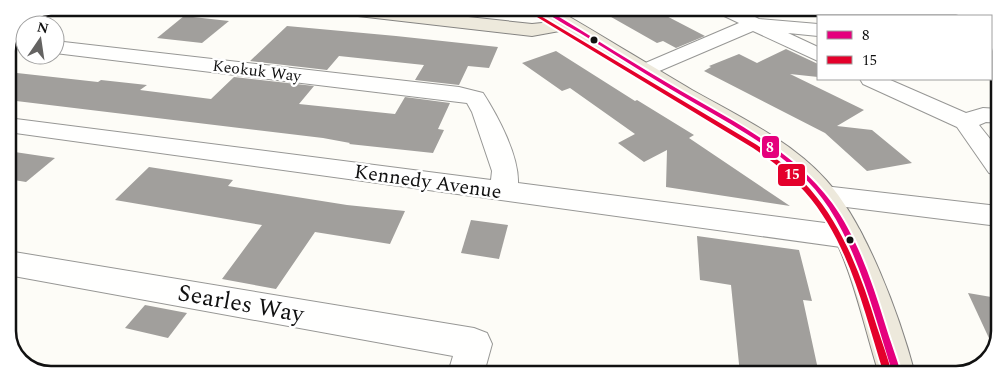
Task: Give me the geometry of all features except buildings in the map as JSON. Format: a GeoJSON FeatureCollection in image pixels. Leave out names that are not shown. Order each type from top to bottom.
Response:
{"type":"FeatureCollection","features":[{"type":"Feature","properties":{"kind":"main road"},"geometry":{"type":"LineString","coordinates":[[416,16],[488,18],[569,24]]}},
{"type":"Feature","properties":{"kind":"main road"},"geometry":{"type":"LineString","coordinates":[[416,16],[532,30],[548,29],[569,24]]}},
{"type":"Feature","properties":{"kind":"main road"},"geometry":{"type":"LineString","coordinates":[[488,18],[494,16]]}},
{"type":"Feature","properties":{"kind":"main road"},"geometry":{"type":"LineString","coordinates":[[555,16],[774,150],[799,169],[824,196],[848,237],[893,366]]}},
{"type":"Feature","properties":{"kind":"street"},"geometry":{"type":"LineString","coordinates":[[738,16],[817,55]]}},
{"type":"Feature","properties":{"kind":"street"},"geometry":{"type":"LineString","coordinates":[[643,70],[753,24],[817,30]]}},
{"type":"Feature","properties":{"kind":"street","name":"Keokuk Way"},"geometry":{"type":"LineString","coordinates":[[65,48],[459,94],[475,98],[484,112],[505,171],[504,191]]}},
{"type":"Feature","properties":{"kind":"street"},"geometry":{"type":"LineString","coordinates":[[873,80],[965,122],[991,157]]}},
{"type":"Feature","properties":{"kind":"street"},"geometry":{"type":"LineString","coordinates":[[965,122],[983,115],[991,116]]}},
{"type":"Feature","properties":{"kind":"street","name":"Kennedy Avenue"},"geometry":{"type":"LineString","coordinates":[[16,126],[848,237]]}},
{"type":"Feature","properties":{"kind":"street"},"geometry":{"type":"LineString","coordinates":[[824,196],[991,215]]}},
{"type":"Feature","properties":{"kind":"street","name":"Searles Way"},"geometry":{"type":"LineString","coordinates":[[16,265],[470,359]]}},
{"type":"Feature","properties":{"kind":"transit line","name":"15"},"geometry":{"type":"LineString","coordinates":[[538,16],[755,146],[791,174],[808,191],[822,209],[844,247],[861,289],[885,366]]}},
{"type":"Feature","properties":{"kind":"transit line","name":"8"},"geometry":{"type":"LineString","coordinates":[[554,16],[741,128],[799,169],[830,205],[852,244],[869,287],[894,366]]}}]}
